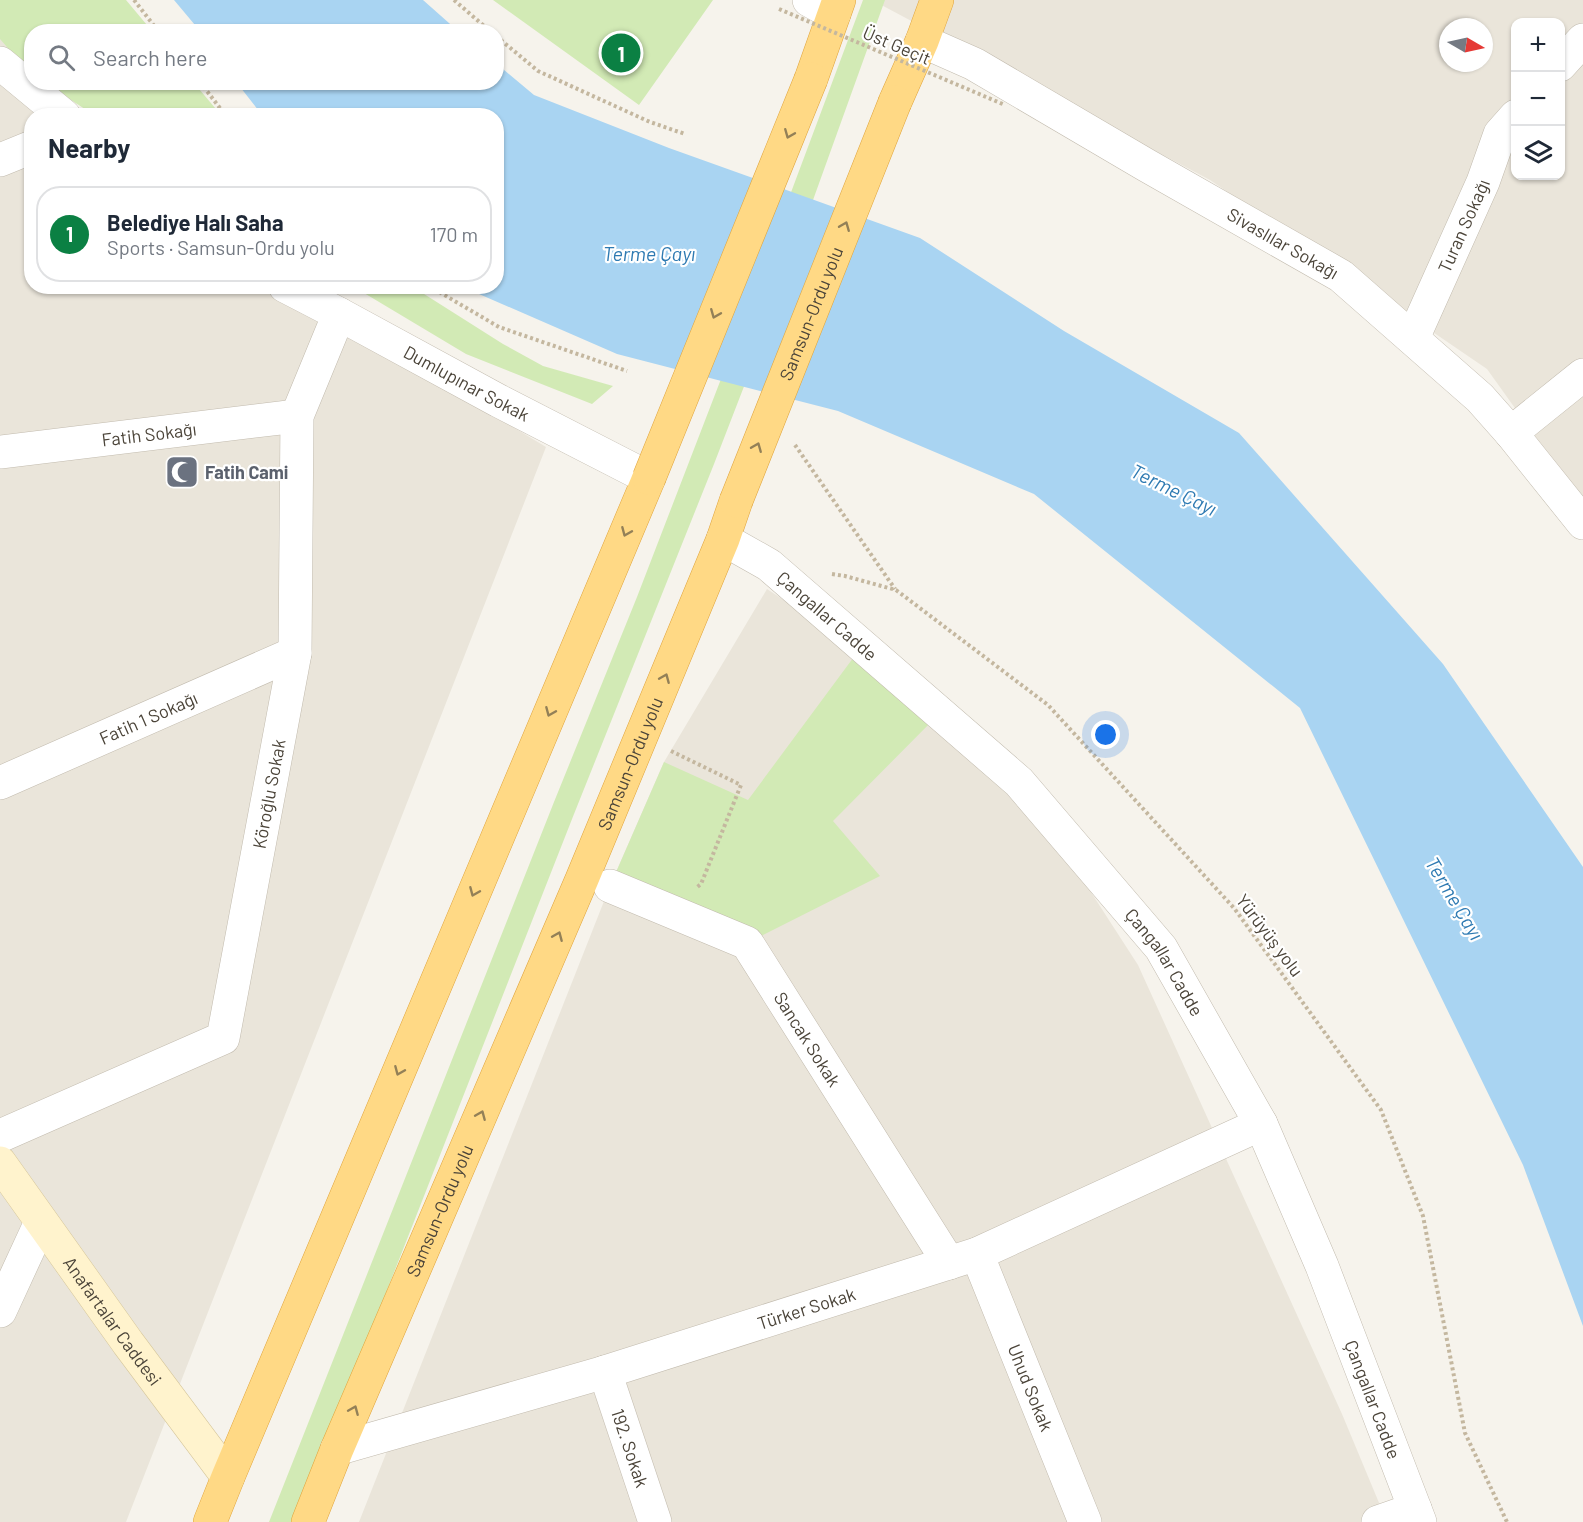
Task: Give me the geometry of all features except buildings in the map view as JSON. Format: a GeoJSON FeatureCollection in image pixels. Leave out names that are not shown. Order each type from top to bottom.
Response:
{"type":"FeatureCollection","features":[{"type":"Feature","properties":{"kind":"highway","name":"Samsun-Ordu yolu"},"geometry":{"type":"LineString","coordinates":[[308,1522],[337,1449],[582,879],[723,539],[736,501],[895,102],[938,0]]}},
{"type":"Feature","properties":{"kind":"highway"},"geometry":{"type":"LineString","coordinates":[[210,1522],[649,478],[811,79],[815,6]]}},
{"type":"Feature","properties":{"kind":"main road","name":"Anafartalar Caddesi"},"geometry":{"type":"LineString","coordinates":[[0,1163],[228,1477]]}},
{"type":"Feature","properties":{"kind":"street","name":"Sivaslılar Sokağı"},"geometry":{"type":"LineString","coordinates":[[922,40],[974,64],[1341,276],[1479,398],[1511,433],[1583,523]]}},
{"type":"Feature","properties":{"kind":"street"},"geometry":{"type":"LineString","coordinates":[[1565,60],[1583,40]]}},
{"type":"Feature","properties":{"kind":"street"},"geometry":{"type":"LineString","coordinates":[[0,63],[24,83]]}},
{"type":"Feature","properties":{"kind":"street"},"geometry":{"type":"LineString","coordinates":[[33,90],[54,108]]}},
{"type":"Feature","properties":{"kind":"street","name":"Turan Sokağı"},"geometry":{"type":"LineString","coordinates":[[1413,338],[1483,182],[1500,134],[1511,121]]}},
{"type":"Feature","properties":{"kind":"street"},"geometry":{"type":"LineString","coordinates":[[0,159],[24,150]]}},
{"type":"Feature","properties":{"kind":"street","name":"Dumlupınar Sokak"},"geometry":{"type":"LineString","coordinates":[[300,294],[499,401],[649,478]]}},
{"type":"Feature","properties":{"kind":"street","name":"Köroğlu Sokak"},"geometry":{"type":"LineString","coordinates":[[0,1136],[223,1038],[295,653],[297,416],[339,314]]}},
{"type":"Feature","properties":{"kind":"street"},"geometry":{"type":"LineString","coordinates":[[1511,433],[1583,375]]}},
{"type":"Feature","properties":{"kind":"street","name":"Fatih Sokağı"},"geometry":{"type":"LineString","coordinates":[[0,452],[297,416]]}},
{"type":"Feature","properties":{"kind":"street","name":"Çangallar Cadde"},"geometry":{"type":"LineString","coordinates":[[723,539],[769,565],[1019,782],[1161,948],[1261,1124],[1322,1266],[1417,1516]]}},
{"type":"Feature","properties":{"kind":"street","name":"Fatih 1 Sokağı"},"geometry":{"type":"LineString","coordinates":[[0,783],[295,653]]}},
{"type":"Feature","properties":{"kind":"street","name":"Sancak Sokak"},"geometry":{"type":"LineString","coordinates":[[610,886],[747,944],[963,1259]]}},
{"type":"Feature","properties":{"kind":"street","name":"Türker Sokak"},"geometry":{"type":"LineString","coordinates":[[337,1449],[605,1372],[963,1259],[1261,1124]]}},
{"type":"Feature","properties":{"kind":"street"},"geometry":{"type":"LineString","coordinates":[[0,1311],[41,1222]]}},
{"type":"Feature","properties":{"kind":"street","name":"Uhud Sokak"},"geometry":{"type":"LineString","coordinates":[[963,1259],[1084,1522]]}},
{"type":"Feature","properties":{"kind":"street","name":"192. Sokak"},"geometry":{"type":"LineString","coordinates":[[605,1372],[656,1522]]}},
{"type":"Feature","properties":{"kind":"street"},"geometry":{"type":"LineString","coordinates":[[1378,1522],[1417,1516]]}},
{"type":"Feature","properties":{"kind":"path"},"geometry":{"type":"LineString","coordinates":[[134,0],[153,24]]}},
{"type":"Feature","properties":{"kind":"path"},"geometry":{"type":"LineString","coordinates":[[454,0],[482,24]]}},
{"type":"Feature","properties":{"kind":"path","name":"Üst Geçit"},"geometry":{"type":"LineString","coordinates":[[815,6],[1005,105]]}},
{"type":"Feature","properties":{"kind":"path"},"geometry":{"type":"LineString","coordinates":[[504,43],[538,71],[650,122],[685,134]]}},
{"type":"Feature","properties":{"kind":"path"},"geometry":{"type":"LineString","coordinates":[[206,90],[220,108]]}},
{"type":"Feature","properties":{"kind":"path"},"geometry":{"type":"LineString","coordinates":[[443,294],[499,327],[627,371]]}},
{"type":"Feature","properties":{"kind":"path"},"geometry":{"type":"LineString","coordinates":[[795,444],[896,590]]}},
{"type":"Feature","properties":{"kind":"path","name":"Yürüyüş yolu"},"geometry":{"type":"LineString","coordinates":[[823,572],[896,590],[1048,705],[1234,908],[1381,1110],[1424,1216],[1465,1433],[1507,1522]]}},
{"type":"Feature","properties":{"kind":"path"},"geometry":{"type":"LineString","coordinates":[[668,910],[701,884],[741,786],[705,766]]}},
{"type":"Feature","properties":{"kind":"shaded area"},"geometry":{"type":"Polygon","coordinates":[[[872,0],[1583,0],[1583,503],[1487,369],[1210,180],[872,0]]]}},
{"type":"Feature","properties":{"kind":"shaded area"},"geometry":{"type":"Polygon","coordinates":[[[0,33],[24,76],[24,90],[32,90],[42,108],[24,108],[24,294],[294,294],[546,447],[126,1522],[0,1522],[0,33]]]}},
{"type":"Feature","properties":{"kind":"shaded area"},"geometry":{"type":"Polygon","coordinates":[[[767,589],[990,736],[1138,965],[1342,1414],[1387,1522],[359,1522],[610,886],[664,762],[767,589]]]}},
{"type":"Feature","properties":{"kind":"green space"},"geometry":{"type":"Polygon","coordinates":[[[0,0],[126,0],[146,24],[24,24],[24,67],[0,39],[0,0]]]}},
{"type":"Feature","properties":{"kind":"green space"},"geometry":{"type":"Polygon","coordinates":[[[493,0],[713,0],[639,105],[493,0]]]}},
{"type":"Feature","properties":{"kind":"green space"},"geometry":{"type":"Polygon","coordinates":[[[863,0],[885,0],[772,314],[714,464],[296,1522],[269,1522],[637,597],[863,0]]]}},
{"type":"Feature","properties":{"kind":"green space"},"geometry":{"type":"Polygon","coordinates":[[[56,90],[200,90],[215,108],[83,108],[56,90]]]}},
{"type":"Feature","properties":{"kind":"green space"},"geometry":{"type":"Polygon","coordinates":[[[366,294],[424,294],[503,344],[543,366],[613,386],[592,404],[466,354],[366,294]]]}},
{"type":"Feature","properties":{"kind":"green space"},"geometry":{"type":"Polygon","coordinates":[[[859,650],[940,713],[833,821],[880,876],[747,943],[610,886],[664,762],[748,800],[859,650]]]}},
{"type":"Feature","properties":{"kind":"water"},"geometry":{"type":"Polygon","coordinates":[[[174,0],[423,0],[450,24],[194,24],[174,0]]]}},
{"type":"Feature","properties":{"kind":"water","name":"Terme Çayı"},"geometry":{"type":"Polygon","coordinates":[[[504,70],[534,95],[669,148],[920,238],[1064,331],[1239,433],[1443,664],[1583,867],[1583,1326],[1523,1165],[1300,708],[1034,494],[838,411],[617,354],[479,294],[504,294],[504,108],[257,108],[242,90],[504,90],[504,70]]]}},
{"type":"Feature","properties":{"kind":"place","name":"Belediye Halı Saha"},"geometry":{"type":"Point","coordinates":[621,53]}},
{"type":"Feature","properties":{"kind":"place","name":"Fatih Cami"},"geometry":{"type":"Point","coordinates":[182,472]}}]}
